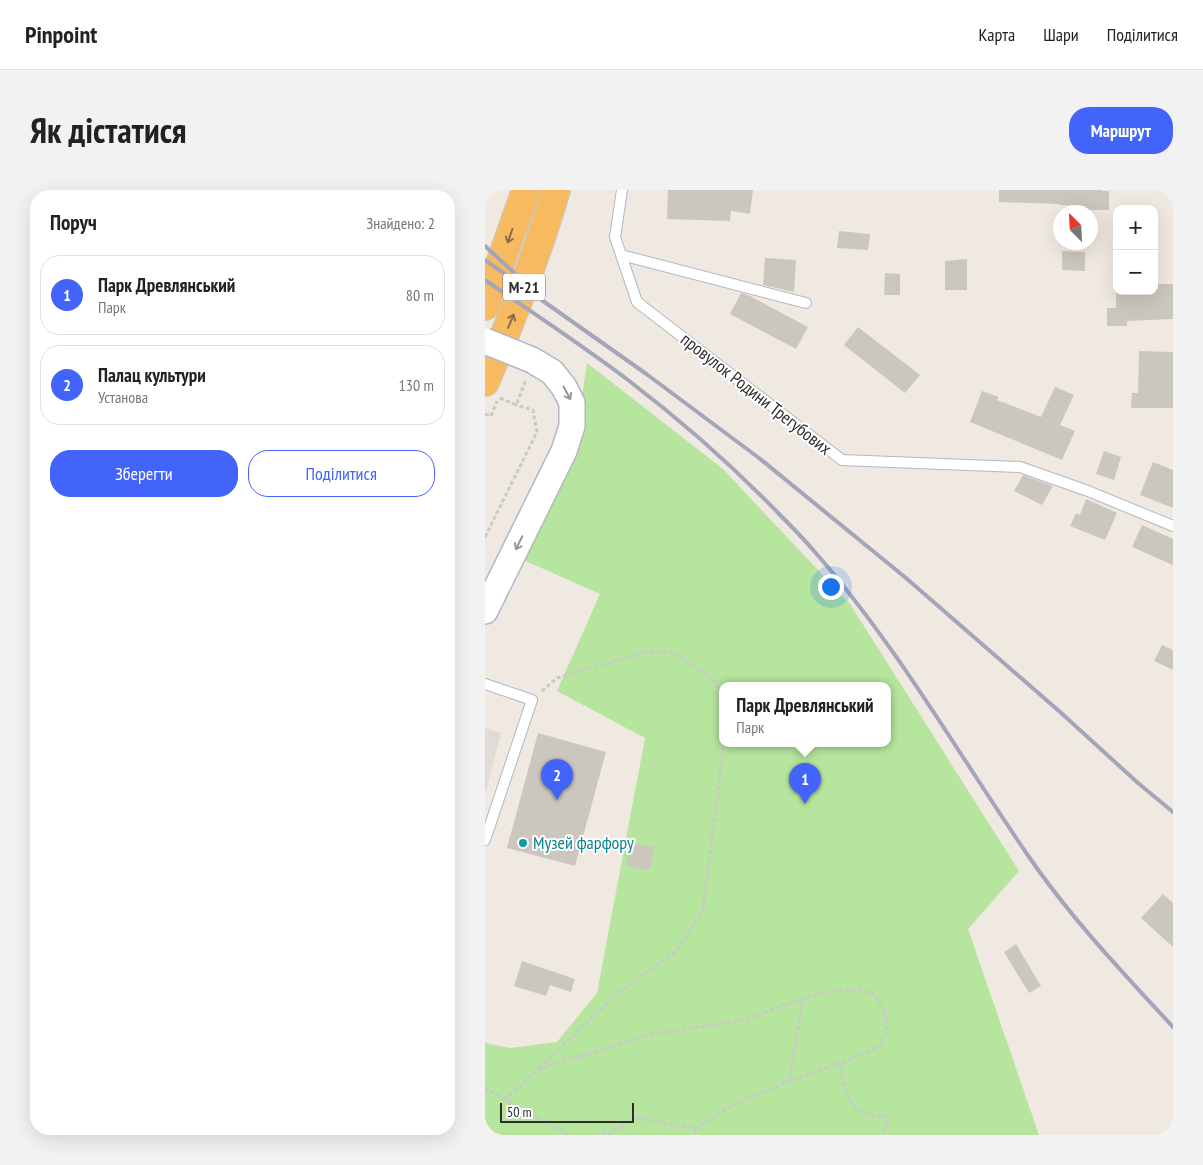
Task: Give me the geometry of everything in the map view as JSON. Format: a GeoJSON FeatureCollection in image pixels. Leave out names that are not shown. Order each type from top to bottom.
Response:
{"type":"FeatureCollection","features":[{"type":"Feature","properties":{"kind":"highway","name":"М-21"},"geometry":{"type":"LineString","coordinates":[[485,306],[526,190]]}},
{"type":"Feature","properties":{"kind":"highway","name":"М-21"},"geometry":{"type":"LineString","coordinates":[[485,382],[518,303],[556,190]]}},
{"type":"Feature","properties":{"kind":"street"},"geometry":{"type":"LineString","coordinates":[[485,341],[529,370],[552,372],[564,387],[572,403],[572,426],[564,451],[485,611]]}},
{"type":"Feature","properties":{"kind":"lane"},"geometry":{"type":"LineString","coordinates":[[622,190],[615,237],[621,255],[806,303]]}},
{"type":"Feature","properties":{"kind":"lane","name":"провулок Родини Трегубових"},"geometry":{"type":"LineString","coordinates":[[621,255],[637,302],[842,460],[1020,467],[1173,526]]}},
{"type":"Feature","properties":{"kind":"lane"},"geometry":{"type":"LineString","coordinates":[[485,684],[532,700],[485,840]]}},
{"type":"Feature","properties":{"kind":"path"},"geometry":{"type":"LineString","coordinates":[[516,405],[529,370]]}},
{"type":"Feature","properties":{"kind":"path"},"geometry":{"type":"LineString","coordinates":[[485,414],[491,416],[498,397],[533,410],[537,432],[485,537]]}},
{"type":"Feature","properties":{"kind":"path"},"geometry":{"type":"LineString","coordinates":[[532,700],[557,678],[649,650],[676,653],[716,682],[719,693]]}},
{"type":"Feature","properties":{"kind":"path"},"geometry":{"type":"LineString","coordinates":[[504,1100],[539,1069],[617,993],[676,951],[703,910],[723,747]]}},
{"type":"Feature","properties":{"kind":"path"},"geometry":{"type":"LineString","coordinates":[[539,1069],[648,1035],[744,1020],[803,998],[832,991],[859,989],[873,994],[885,1011],[887,1032],[879,1047],[789,1081],[733,1105],[696,1128],[637,1117],[608,1134],[596,1135]]}},
{"type":"Feature","properties":{"kind":"path"},"geometry":{"type":"LineString","coordinates":[[789,1081],[803,998]]}},
{"type":"Feature","properties":{"kind":"path"},"geometry":{"type":"LineString","coordinates":[[840,1063],[844,1085],[854,1106],[864,1114],[886,1116],[888,1120],[884,1135]]}},
{"type":"Feature","properties":{"kind":"path"},"geometry":{"type":"LineString","coordinates":[[485,1088],[568,1135]]}},
{"type":"Feature","properties":{"kind":"path"},"geometry":{"type":"LineString","coordinates":[[695,1135],[696,1128]]}},
{"type":"Feature","properties":{"kind":"green space"},"geometry":{"type":"Polygon","coordinates":[[[587,363],[723,469],[850,604],[1019,871],[968,929],[1039,1135],[485,1135],[485,1043],[510,1048],[557,1042],[597,993],[645,738],[557,691],[600,594],[519,558],[576,436],[587,363]]]}},
{"type":"Feature","properties":{"kind":"shaded area"},"geometry":{"type":"Polygon","coordinates":[[[485,728],[501,733],[485,795],[485,728]]]}},
{"type":"Feature","properties":{"kind":"building"},"geometry":{"type":"Polygon","coordinates":[[[668,190],[753,190],[750,214],[731,211],[730,221],[667,219],[668,190]]]}},
{"type":"Feature","properties":{"kind":"building"},"geometry":{"type":"Polygon","coordinates":[[[999,190],[1109,191],[1109,210],[1098,210],[1098,205],[999,202],[999,190]]]}},
{"type":"Feature","properties":{"kind":"building"},"geometry":{"type":"Polygon","coordinates":[[[839,231],[870,234],[868,250],[837,248],[839,231]]]}},
{"type":"Feature","properties":{"kind":"building"},"geometry":{"type":"Polygon","coordinates":[[[1062,251],[1085,252],[1085,271],[1062,270],[1062,251]]]}},
{"type":"Feature","properties":{"kind":"building"},"geometry":{"type":"Polygon","coordinates":[[[765,258],[796,260],[794,292],[763,285],[765,258]]]}},
{"type":"Feature","properties":{"kind":"building"},"geometry":{"type":"Polygon","coordinates":[[[967,259],[967,290],[945,290],[945,261],[967,259]]]}},
{"type":"Feature","properties":{"kind":"building"},"geometry":{"type":"Polygon","coordinates":[[[885,273],[900,274],[900,295],[884,295],[885,273]]]}},
{"type":"Feature","properties":{"kind":"building"},"geometry":{"type":"Polygon","coordinates":[[[1158,284],[1173,284],[1173,319],[1127,321],[1127,326],[1107,326],[1107,308],[1116,308],[1116,295],[1158,295],[1158,284]]]}},
{"type":"Feature","properties":{"kind":"building"},"geometry":{"type":"Polygon","coordinates":[[[741,293],[808,327],[796,349],[730,314],[741,293]]]}},
{"type":"Feature","properties":{"kind":"building"},"geometry":{"type":"Polygon","coordinates":[[[858,327],[920,375],[905,393],[844,345],[858,327]]]}},
{"type":"Feature","properties":{"kind":"building"},"geometry":{"type":"Polygon","coordinates":[[[1139,351],[1173,352],[1173,408],[1131,408],[1132,393],[1138,393],[1139,351]]]}},
{"type":"Feature","properties":{"kind":"building"},"geometry":{"type":"Polygon","coordinates":[[[1055,387],[1074,395],[1060,425],[1075,431],[1062,460],[970,422],[982,391],[999,397],[997,400],[1041,417],[1055,387]]]}},
{"type":"Feature","properties":{"kind":"building"},"geometry":{"type":"Polygon","coordinates":[[[1104,451],[1121,457],[1114,480],[1096,474],[1104,451]]]}},
{"type":"Feature","properties":{"kind":"building"},"geometry":{"type":"Polygon","coordinates":[[[1153,462],[1173,470],[1173,508],[1140,495],[1153,462]]]}},
{"type":"Feature","properties":{"kind":"building"},"geometry":{"type":"Polygon","coordinates":[[[1023,475],[1053,486],[1042,505],[1014,491],[1023,475]]]}},
{"type":"Feature","properties":{"kind":"building"},"geometry":{"type":"Polygon","coordinates":[[[1086,499],[1117,513],[1105,540],[1070,526],[1076,513],[1080,515],[1086,499]]]}},
{"type":"Feature","properties":{"kind":"building"},"geometry":{"type":"Polygon","coordinates":[[[1142,525],[1173,539],[1173,565],[1132,547],[1142,525]]]}},
{"type":"Feature","properties":{"kind":"building"},"geometry":{"type":"Polygon","coordinates":[[[1162,645],[1173,650],[1173,670],[1154,661],[1162,645]]]}},
{"type":"Feature","properties":{"kind":"building"},"geometry":{"type":"Polygon","coordinates":[[[538,733],[606,752],[575,866],[507,848],[538,733]]]}},
{"type":"Feature","properties":{"kind":"building"},"geometry":{"type":"Polygon","coordinates":[[[630,843],[654,847],[650,870],[626,866],[630,843]]]}},
{"type":"Feature","properties":{"kind":"building"},"geometry":{"type":"Polygon","coordinates":[[[1163,894],[1173,903],[1173,947],[1141,918],[1163,894]]]}},
{"type":"Feature","properties":{"kind":"building"},"geometry":{"type":"Polygon","coordinates":[[[1016,944],[1041,986],[1029,993],[1004,952],[1016,944]]]}},
{"type":"Feature","properties":{"kind":"building"},"geometry":{"type":"Polygon","coordinates":[[[522,961],[575,979],[571,992],[550,985],[546,996],[514,986],[522,961]]]}},
{"type":"Feature","properties":{"kind":"railway"},"geometry":{"type":"LineString","coordinates":[[485,246],[520,278]]}},
{"type":"Feature","properties":{"kind":"railway"},"geometry":{"type":"LineString","coordinates":[[485,260],[645,373],[759,458],[906,578],[1173,812]]}},
{"type":"Feature","properties":{"kind":"railway"},"geometry":{"type":"LineString","coordinates":[[485,280],[593,354],[669,412],[727,463],[802,538],[872,623],[925,699],[1043,877],[1097,943],[1173,1027]]}},
{"type":"Feature","properties":{"kind":"place","name":"Палац культури"},"geometry":{"type":"Point","coordinates":[557,800]}},
{"type":"Feature","properties":{"kind":"place","name":"Парк Древлянський"},"geometry":{"type":"Point","coordinates":[805,804]}},
{"type":"Feature","properties":{"kind":"place","name":"Музей фарфору"},"geometry":{"type":"Point","coordinates":[523,843]}}]}
